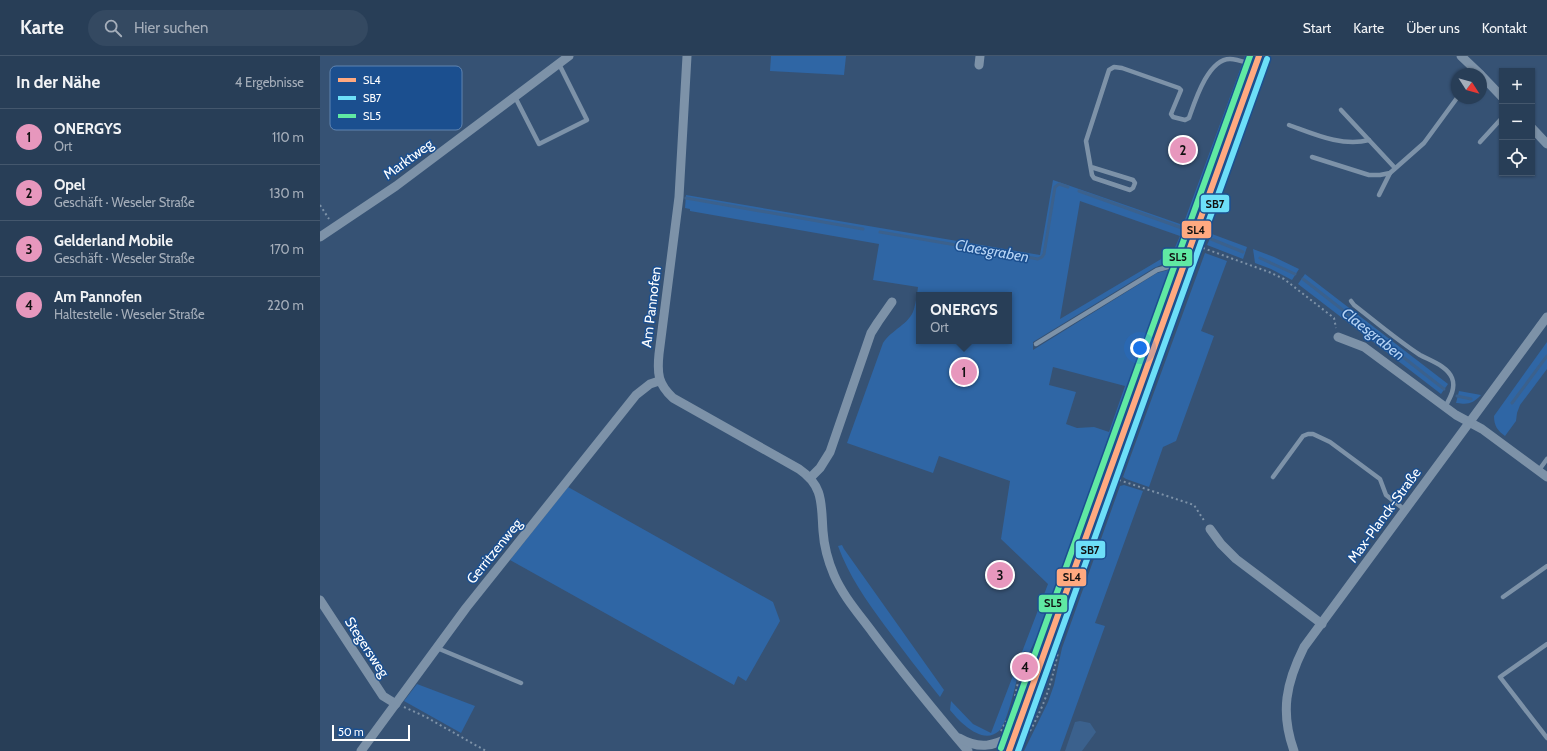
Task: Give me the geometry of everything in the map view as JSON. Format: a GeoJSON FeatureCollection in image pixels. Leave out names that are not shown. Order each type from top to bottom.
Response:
{"type":"FeatureCollection","features":[{"type":"Feature","properties":{"kind":"main road"},"geometry":{"type":"LineString","coordinates":[[1008,751],[1258,61]]}},
{"type":"Feature","properties":{"kind":"street","name":"Marktweg"},"geometry":{"type":"LineString","coordinates":[[320,237],[396,186],[569,56]]}},
{"type":"Feature","properties":{"kind":"street","name":"Am Pannofen"},"geometry":{"type":"LineString","coordinates":[[659,381],[659,354],[679,197],[687,56]]}},
{"type":"Feature","properties":{"kind":"street"},"geometry":{"type":"LineString","coordinates":[[1462,56],[1473,68]]}},
{"type":"Feature","properties":{"kind":"street"},"geometry":{"type":"LineString","coordinates":[[1487,82],[1499,94]]}},
{"type":"Feature","properties":{"kind":"street"},"geometry":{"type":"LineString","coordinates":[[1535,131],[1547,144]]}},
{"type":"Feature","properties":{"kind":"street"},"geometry":{"type":"LineString","coordinates":[[810,478],[820,468],[830,452],[871,333],[892,302]]}},
{"type":"Feature","properties":{"kind":"street","name":"Max-Planck-Straße"},"geometry":{"type":"LineString","coordinates":[[1294,751],[1288,733],[1286,713],[1288,691],[1293,669],[1304,647],[1547,317]]}},
{"type":"Feature","properties":{"kind":"street"},"geometry":{"type":"LineString","coordinates":[[1338,336],[1364,347],[1445,407],[1487,432],[1547,476]]}},
{"type":"Feature","properties":{"kind":"street"},"geometry":{"type":"LineString","coordinates":[[659,381],[666,391],[680,403],[799,469],[810,478],[820,494],[829,562],[840,588],[881,644],[968,751]]}},
{"type":"Feature","properties":{"kind":"street","name":"Gerritzenweg"},"geometry":{"type":"LineString","coordinates":[[361,751],[466,608],[636,395],[650,384],[659,381]]}},
{"type":"Feature","properties":{"kind":"street"},"geometry":{"type":"LineString","coordinates":[[1210,529],[1221,544],[1236,559],[1322,624]]}},
{"type":"Feature","properties":{"kind":"street","name":"Stegersweg"},"geometry":{"type":"LineString","coordinates":[[320,600],[383,696],[396,704]]}},
{"type":"Feature","properties":{"kind":"street"},"geometry":{"type":"LineString","coordinates":[[956,736],[972,744],[990,746],[1014,736]]}},
{"type":"Feature","properties":{"kind":"lane"},"geometry":{"type":"LineString","coordinates":[[1091,167],[1133,180],[1135,182],[1133,188],[1130,190],[1094,178],[1092,175],[1086,141],[1109,70],[1114,67],[1122,68],[1179,88],[1181,90],[1171,114],[1173,117],[1185,120],[1189,118],[1201,86],[1218,64],[1230,59],[1258,61]]}},
{"type":"Feature","properties":{"kind":"lane"},"geometry":{"type":"LineString","coordinates":[[515,97],[539,144],[587,120],[559,64]]}},
{"type":"Feature","properties":{"kind":"lane"},"geometry":{"type":"LineString","coordinates":[[1378,195],[1390,173],[1424,143],[1453,104]]}},
{"type":"Feature","properties":{"kind":"lane"},"geometry":{"type":"LineString","coordinates":[[1341,110],[1395,168]]}},
{"type":"Feature","properties":{"kind":"lane"},"geometry":{"type":"LineString","coordinates":[[1480,142],[1499,121]]}},
{"type":"Feature","properties":{"kind":"lane"},"geometry":{"type":"LineString","coordinates":[[1289,125],[1336,140],[1358,142],[1369,140]]}},
{"type":"Feature","properties":{"kind":"lane"},"geometry":{"type":"LineString","coordinates":[[1312,157],[1369,175],[1390,173]]}},
{"type":"Feature","properties":{"kind":"lane"},"geometry":{"type":"LineString","coordinates":[[1036,344],[1157,270],[1168,267],[1183,268]]}},
{"type":"Feature","properties":{"kind":"lane"},"geometry":{"type":"LineString","coordinates":[[1350,301],[1421,355],[1446,370],[1452,377],[1454,383],[1453,390],[1445,407]]}},
{"type":"Feature","properties":{"kind":"lane"},"geometry":{"type":"LineString","coordinates":[[1273,477],[1303,436],[1313,434],[1330,442],[1380,479],[1386,495],[1405,510]]}},
{"type":"Feature","properties":{"kind":"lane"},"geometry":{"type":"LineString","coordinates":[[1539,470],[1547,459]]}},
{"type":"Feature","properties":{"kind":"lane"},"geometry":{"type":"LineString","coordinates":[[1503,598],[1547,566]]}},
{"type":"Feature","properties":{"kind":"lane"},"geometry":{"type":"LineString","coordinates":[[1547,644],[1500,677],[1547,738]]}},
{"type":"Feature","properties":{"kind":"lane"},"geometry":{"type":"LineString","coordinates":[[437,648],[521,683]]}},
{"type":"Feature","properties":{"kind":"path"},"geometry":{"type":"LineString","coordinates":[[320,205],[334,228]]}},
{"type":"Feature","properties":{"kind":"path"},"geometry":{"type":"LineString","coordinates":[[1203,248],[1269,272],[1293,285],[1334,318],[1338,336]]}},
{"type":"Feature","properties":{"kind":"path"},"geometry":{"type":"LineString","coordinates":[[1118,480],[1194,505],[1210,529]]}},
{"type":"Feature","properties":{"kind":"path"},"geometry":{"type":"LineString","coordinates":[[1014,700],[1023,660]]}},
{"type":"Feature","properties":{"kind":"path"},"geometry":{"type":"LineString","coordinates":[[396,704],[417,712],[486,751]]}},
{"type":"Feature","properties":{"kind":"path"},"geometry":{"type":"LineString","coordinates":[[990,746],[990,738],[998,734],[1008,716]]}},
{"type":"Feature","properties":{"kind":"shaded area"},"geometry":{"type":"Polygon","coordinates":[[[771,56],[846,56],[844,75],[770,71],[771,56]]]}},
{"type":"Feature","properties":{"kind":"shaded area"},"geometry":{"type":"Polygon","coordinates":[[[1245,56],[1251,56],[1182,253],[1176,259],[1154,268],[1033,342],[1033,350],[1157,273],[1168,270],[1172,274],[1173,281],[1053,604],[1029,653],[1024,651],[1003,726],[999,731],[992,735],[985,736],[978,734],[959,720],[950,710],[951,701],[973,724],[991,733],[1048,584],[1001,539],[1010,481],[939,456],[933,473],[847,443],[883,343],[886,338],[909,319],[914,309],[916,298],[916,344],[1012,344],[1012,292],[917,292],[918,287],[873,280],[879,244],[690,211],[690,209],[685,208],[686,195],[1040,255],[1053,180],[1183,225],[1245,56]],[[1080,201],[1060,319],[1173,252],[1180,236],[1080,201]],[[1053,367],[1049,385],[1076,392],[1066,424],[1077,428],[1094,427],[1109,432],[1125,386],[1053,367]]]}},
{"type":"Feature","properties":{"kind":"shaded area"},"geometry":{"type":"Polygon","coordinates":[[[1212,234],[1247,247],[1243,259],[1207,245],[1212,234]]]}},
{"type":"Feature","properties":{"kind":"shaded area"},"geometry":{"type":"Polygon","coordinates":[[[1253,249],[1299,269],[1292,280],[1271,269],[1255,263],[1253,249]]]}},
{"type":"Feature","properties":{"kind":"shaded area"},"geometry":{"type":"Polygon","coordinates":[[[1205,253],[1227,261],[1201,331],[1214,336],[1176,441],[1163,447],[1149,487],[1123,477],[1205,253]]]}},
{"type":"Feature","properties":{"kind":"shaded area"},"geometry":{"type":"Polygon","coordinates":[[[1305,274],[1448,384],[1441,394],[1298,284],[1305,274]]]}},
{"type":"Feature","properties":{"kind":"shaded area"},"geometry":{"type":"Polygon","coordinates":[[[1547,342],[1547,369],[1520,405],[1516,421],[1505,436],[1497,428],[1494,416],[1547,342]]]}},
{"type":"Feature","properties":{"kind":"shaded area"},"geometry":{"type":"Polygon","coordinates":[[[1459,391],[1481,395],[1470,403],[1456,403],[1459,391]]]}},
{"type":"Feature","properties":{"kind":"shaded area"},"geometry":{"type":"Polygon","coordinates":[[[1124,485],[1143,491],[1095,623],[1105,626],[1060,751],[1024,751],[1048,702],[1054,685],[1062,648],[1120,486],[1124,485]]]}},
{"type":"Feature","properties":{"kind":"shaded area"},"geometry":{"type":"Polygon","coordinates":[[[568,487],[773,602],[780,621],[746,681],[738,676],[734,685],[510,560],[568,487]]]}},
{"type":"Feature","properties":{"kind":"shaded area"},"geometry":{"type":"Polygon","coordinates":[[[842,545],[944,690],[940,697],[865,597],[842,557],[838,546],[842,545]]]}},
{"type":"Feature","properties":{"kind":"shaded area"},"geometry":{"type":"Polygon","coordinates":[[[417,684],[475,706],[461,733],[404,701],[417,684]]]}},
{"type":"Feature","properties":{"kind":"shaded area"},"geometry":{"type":"Polygon","coordinates":[[[1080,721],[1090,723],[1096,732],[1082,751],[1065,751],[1075,722],[1080,721]]]}},
{"type":"Feature","properties":{"kind":"waterway","name":"Claesgraben"},"geometry":{"type":"LineString","coordinates":[[880,232],[1038,259],[1044,254],[1055,187],[1059,184],[1068,187]]}},
{"type":"Feature","properties":{"kind":"waterway","name":"Claesgraben"},"geometry":{"type":"LineString","coordinates":[[1079,191],[1182,228]]}},
{"type":"Feature","properties":{"kind":"waterway","name":"Claesgraben"},"geometry":{"type":"LineString","coordinates":[[686,198],[863,229]]}},
{"type":"Feature","properties":{"kind":"waterway","name":"Claesgraben"},"geometry":{"type":"LineString","coordinates":[[1211,239],[1243,252]]}},
{"type":"Feature","properties":{"kind":"waterway","name":"Claesgraben"},"geometry":{"type":"LineString","coordinates":[[1260,258],[1295,274]]}},
{"type":"Feature","properties":{"kind":"waterway","name":"Claesgraben"},"geometry":{"type":"LineString","coordinates":[[1303,279],[1444,389]]}},
{"type":"Feature","properties":{"kind":"waterway","name":"Claesgraben"},"geometry":{"type":"LineString","coordinates":[[1512,403],[1547,356]]}},
{"type":"Feature","properties":{"kind":"waterway","name":"Claesgraben"},"geometry":{"type":"LineString","coordinates":[[1457,396],[1471,399]]}},
{"type":"Feature","properties":{"kind":"transit line","name":"SL5"},"geometry":{"type":"LineString","coordinates":[[1001,748],[1250,56]]}},
{"type":"Feature","properties":{"kind":"transit line","name":"SL4"},"geometry":{"type":"LineString","coordinates":[[1009,751],[1259,56]]}},
{"type":"Feature","properties":{"kind":"transit line","name":"SB7"},"geometry":{"type":"LineString","coordinates":[[1018,751],[1267,59]]}},
{"type":"Feature","properties":{"kind":"place","name":"Opel"},"geometry":{"type":"Point","coordinates":[1183,150]}},
{"type":"Feature","properties":{"kind":"place","name":"ONERGYS"},"geometry":{"type":"Point","coordinates":[964,372]}},
{"type":"Feature","properties":{"kind":"place","name":"Gelderland Mobile"},"geometry":{"type":"Point","coordinates":[1000,575]}},
{"type":"Feature","properties":{"kind":"place","name":"Am Pannofen"},"geometry":{"type":"Point","coordinates":[1025,667]}}]}
